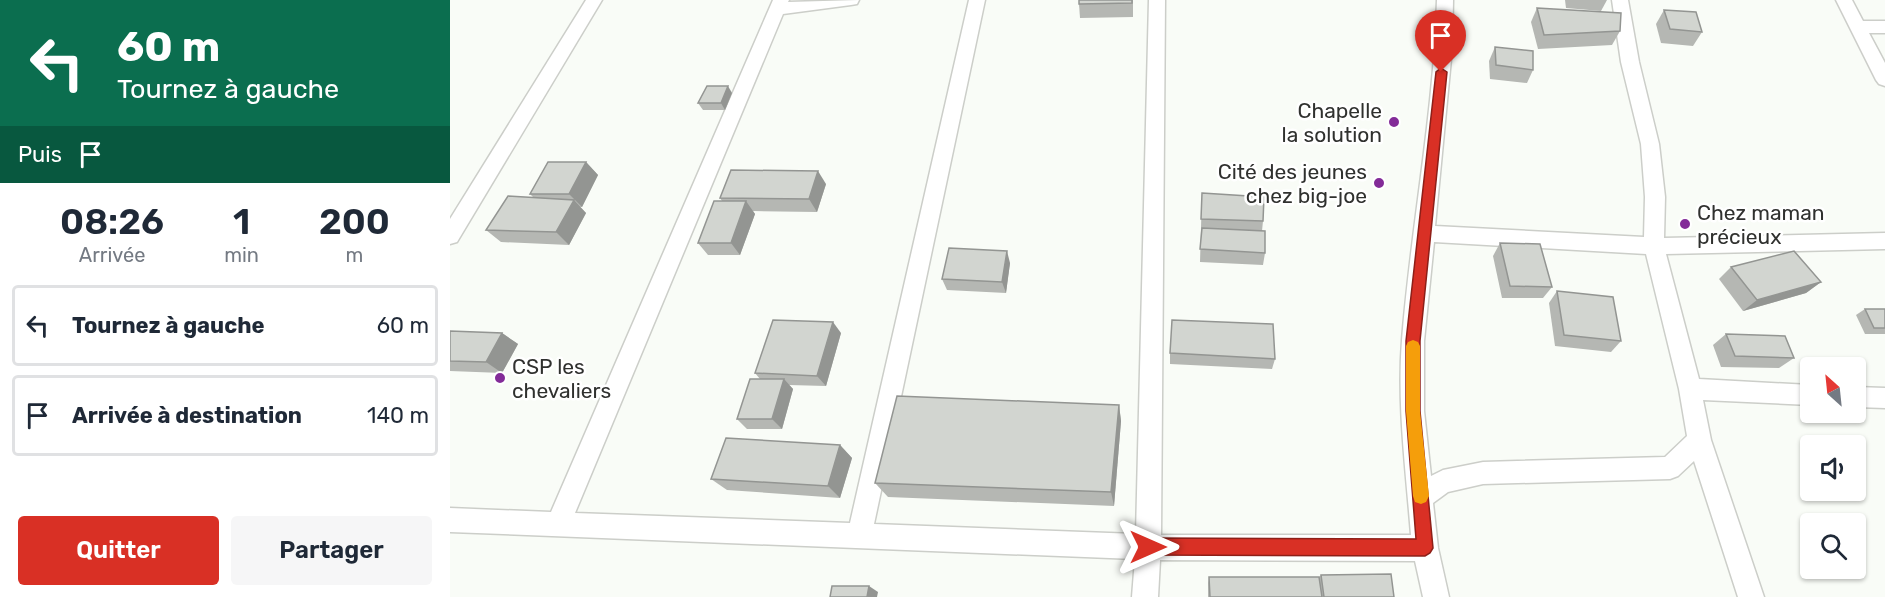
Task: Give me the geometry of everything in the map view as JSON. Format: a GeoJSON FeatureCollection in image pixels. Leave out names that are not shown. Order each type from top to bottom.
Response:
{"type":"FeatureCollection","features":[{"type":"Feature","properties":{"kind":"street"},"geometry":{"type":"LineString","coordinates":[[450,236],[594,0]]}},
{"type":"Feature","properties":{"kind":"street"},"geometry":{"type":"LineString","coordinates":[[558,524],[780,5],[850,0]]}},
{"type":"Feature","properties":{"kind":"street"},"geometry":{"type":"LineString","coordinates":[[859,536],[977,0]]}},
{"type":"Feature","properties":{"kind":"street"},"geometry":{"type":"LineString","coordinates":[[1144,597],[1148,547],[1157,0]]}},
{"type":"Feature","properties":{"kind":"street"},"geometry":{"type":"LineString","coordinates":[[1436,597],[1425,548],[1413,411],[1413,341],[1444,49],[1445,0]]}},
{"type":"Feature","properties":{"kind":"street"},"geometry":{"type":"LineString","coordinates":[[1620,0],[1630,62],[1650,144],[1655,198],[1654,246],[1690,389],[1699,440],[1751,597]]}},
{"type":"Feature","properties":{"kind":"street"},"geometry":{"type":"LineString","coordinates":[[1844,0],[1885,80]]}},
{"type":"Feature","properties":{"kind":"street"},"geometry":{"type":"LineString","coordinates":[[1858,27],[1885,27]]}},
{"type":"Feature","properties":{"kind":"street"},"geometry":{"type":"LineString","coordinates":[[1424,233],[1654,246],[1885,241]]}},
{"type":"Feature","properties":{"kind":"street"},"geometry":{"type":"LineString","coordinates":[[1690,389],[1800,394]]}},
{"type":"Feature","properties":{"kind":"street"},"geometry":{"type":"LineString","coordinates":[[1866,397],[1885,398]]}},
{"type":"Feature","properties":{"kind":"street"},"geometry":{"type":"LineString","coordinates":[[1421,497],[1443,482],[1483,473],[1670,468],[1699,440]]}},
{"type":"Feature","properties":{"kind":"street"},"geometry":{"type":"LineString","coordinates":[[450,520],[1148,547],[1425,548]]}},
{"type":"Feature","properties":{"kind":"building"},"geometry":{"type":"Polygon","coordinates":[[[1079,0],[1132,0],[1132,3],[1079,4],[1079,0]]]}},
{"type":"Feature","properties":{"kind":"building"},"geometry":{"type":"Polygon","coordinates":[[[1537,8],[1621,13],[1620,31],[1544,35],[1537,8]]]}},
{"type":"Feature","properties":{"kind":"building"},"geometry":{"type":"Polygon","coordinates":[[[1664,10],[1696,12],[1702,32],[1670,29],[1664,10]]]}},
{"type":"Feature","properties":{"kind":"building"},"geometry":{"type":"Polygon","coordinates":[[[1495,47],[1533,51],[1533,70],[1496,65],[1495,47]]]}},
{"type":"Feature","properties":{"kind":"building"},"geometry":{"type":"Polygon","coordinates":[[[707,86],[728,86],[721,103],[698,103],[707,86]]]}},
{"type":"Feature","properties":{"kind":"building"},"geometry":{"type":"Polygon","coordinates":[[[548,162],[586,162],[569,194],[530,194],[548,162]]]}},
{"type":"Feature","properties":{"kind":"building"},"geometry":{"type":"Polygon","coordinates":[[[731,170],[818,171],[809,199],[720,198],[731,170]]]}},
{"type":"Feature","properties":{"kind":"building"},"geometry":{"type":"Polygon","coordinates":[[[1202,193],[1264,197],[1263,221],[1201,219],[1202,193]]]}},
{"type":"Feature","properties":{"kind":"building"},"geometry":{"type":"Polygon","coordinates":[[[508,196],[574,200],[556,232],[486,230],[508,196]]]}},
{"type":"Feature","properties":{"kind":"building"},"geometry":{"type":"Polygon","coordinates":[[[714,201],[746,201],[731,243],[698,243],[714,201]]]}},
{"type":"Feature","properties":{"kind":"building"},"geometry":{"type":"Polygon","coordinates":[[[1202,228],[1265,231],[1265,253],[1200,249],[1202,228]]]}},
{"type":"Feature","properties":{"kind":"building"},"geometry":{"type":"Polygon","coordinates":[[[1500,243],[1540,244],[1552,287],[1510,286],[1500,243]]]}},
{"type":"Feature","properties":{"kind":"building"},"geometry":{"type":"Polygon","coordinates":[[[949,248],[1007,251],[1002,282],[942,279],[949,248]]]}},
{"type":"Feature","properties":{"kind":"building"},"geometry":{"type":"Polygon","coordinates":[[[1794,251],[1821,282],[1757,300],[1731,267],[1794,251]]]}},
{"type":"Feature","properties":{"kind":"building"},"geometry":{"type":"Polygon","coordinates":[[[1557,291],[1613,297],[1621,341],[1564,335],[1557,291]]]}},
{"type":"Feature","properties":{"kind":"building"},"geometry":{"type":"Polygon","coordinates":[[[1865,309],[1885,309],[1885,328],[1874,328],[1865,309]]]}},
{"type":"Feature","properties":{"kind":"building"},"geometry":{"type":"Polygon","coordinates":[[[773,320],[833,322],[817,376],[755,373],[773,320]]]}},
{"type":"Feature","properties":{"kind":"building"},"geometry":{"type":"Polygon","coordinates":[[[1172,320],[1273,324],[1275,359],[1170,353],[1172,320]]]}},
{"type":"Feature","properties":{"kind":"building"},"geometry":{"type":"Polygon","coordinates":[[[450,331],[502,333],[486,362],[450,361],[450,331]]]}},
{"type":"Feature","properties":{"kind":"building"},"geometry":{"type":"Polygon","coordinates":[[[1726,334],[1785,336],[1794,358],[1735,356],[1726,334]]]}},
{"type":"Feature","properties":{"kind":"building"},"geometry":{"type":"Polygon","coordinates":[[[750,379],[784,379],[772,419],[737,419],[750,379]]]}},
{"type":"Feature","properties":{"kind":"building"},"geometry":{"type":"Polygon","coordinates":[[[897,396],[1119,405],[1111,492],[875,483],[897,396]]]}},
{"type":"Feature","properties":{"kind":"building"},"geometry":{"type":"Polygon","coordinates":[[[726,438],[840,445],[828,486],[711,479],[726,438]]]}},
{"type":"Feature","properties":{"kind":"building"},"geometry":{"type":"Polygon","coordinates":[[[1391,574],[1394,597],[1324,597],[1321,575],[1391,574]]]}},
{"type":"Feature","properties":{"kind":"building"},"geometry":{"type":"Polygon","coordinates":[[[1209,577],[1319,577],[1322,597],[1210,597],[1209,577]]]}},
{"type":"Feature","properties":{"kind":"building"},"geometry":{"type":"Polygon","coordinates":[[[832,586],[869,586],[867,597],[830,597],[832,586]]]}},
{"type":"Feature","properties":{"kind":"slow traffic"},"geometry":{"type":"LineString","coordinates":[[1413,346],[1413,411],[1421,496]]}},
{"type":"Feature","properties":{"kind":"place","name":"Chapelle la solution"},"geometry":{"type":"Point","coordinates":[1394,122]}},
{"type":"Feature","properties":{"kind":"place","name":"Cité des jeunes chez big-joe"},"geometry":{"type":"Point","coordinates":[1379,183]}},
{"type":"Feature","properties":{"kind":"place","name":"Chez maman précieux"},"geometry":{"type":"Point","coordinates":[1685,224]}},
{"type":"Feature","properties":{"kind":"place","name":"CSP les chevaliers"},"geometry":{"type":"Point","coordinates":[500,378]}},
{"type":"Feature","properties":{"kind":"route"},"geometry":{"type":"LineString","coordinates":[[1148,547],[1425,548],[1413,411],[1413,341],[1441,72]]}}]}
